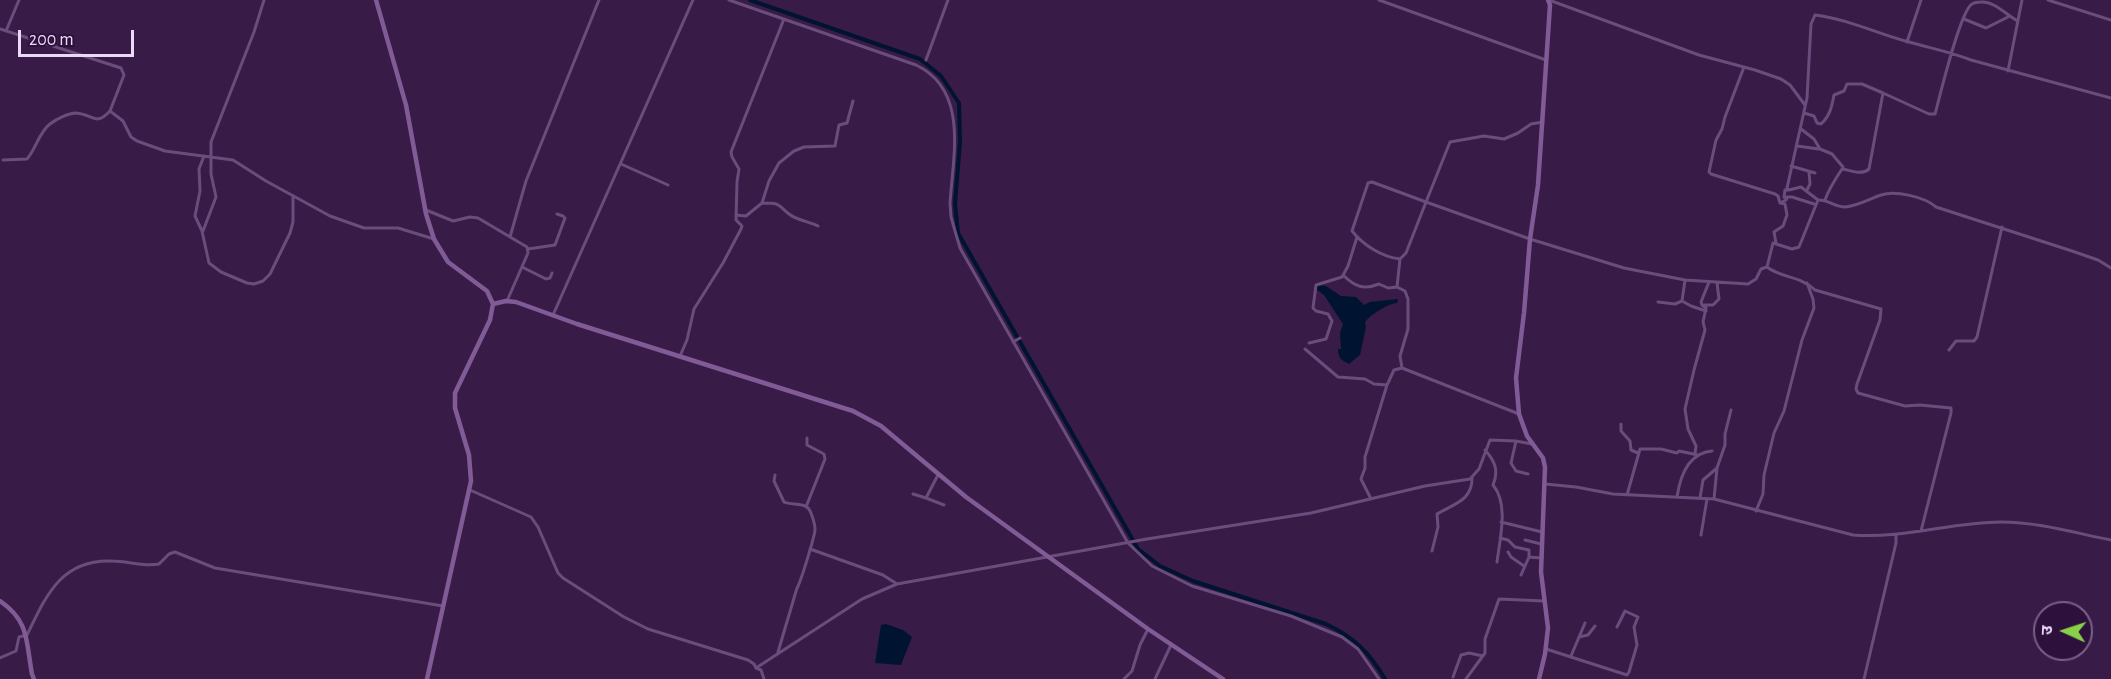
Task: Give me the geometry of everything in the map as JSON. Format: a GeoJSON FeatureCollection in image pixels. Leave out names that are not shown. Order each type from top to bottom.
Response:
{"type":"FeatureCollection","features":[{"type":"Feature","properties":{"kind":"street"},"geometry":{"type":"LineString","coordinates":[[6,31],[19,0]]}},
{"type":"Feature","properties":{"kind":"street"},"geometry":{"type":"LineString","coordinates":[[202,231],[216,197],[211,174],[212,138],[254,32],[264,0]]}},
{"type":"Feature","properties":{"kind":"street"},"geometry":{"type":"LineString","coordinates":[[376,0],[406,105],[426,210],[434,239],[448,262],[487,291],[493,304],[490,320],[455,393],[455,408],[469,455],[471,482],[428,679]]}},
{"type":"Feature","properties":{"kind":"street"},"geometry":{"type":"LineString","coordinates":[[510,237],[526,181],[599,0]]}},
{"type":"Feature","properties":{"kind":"street"},"geometry":{"type":"LineString","coordinates":[[553,315],[693,0]]}},
{"type":"Feature","properties":{"kind":"street"},"geometry":{"type":"LineString","coordinates":[[732,0],[916,65],[932,75],[950,100],[954,116],[950,203],[955,235],[969,264],[1016,340],[1130,543],[1152,566],[1192,586],[1329,630],[1358,649],[1379,679]]}},
{"type":"Feature","properties":{"kind":"street"},"geometry":{"type":"LineString","coordinates":[[926,60],[948,0]]}},
{"type":"Feature","properties":{"kind":"street"},"geometry":{"type":"LineString","coordinates":[[1379,0],[1547,61]]}},
{"type":"Feature","properties":{"kind":"street"},"geometry":{"type":"LineString","coordinates":[[1539,679],[1548,627],[1541,581],[1544,462],[1519,414],[1516,378],[1538,184],[1549,0],[1699,55],[1785,80],[1806,101]]}},
{"type":"Feature","properties":{"kind":"street"},"geometry":{"type":"LineString","coordinates":[[1907,42],[1921,0]]}},
{"type":"Feature","properties":{"kind":"street"},"geometry":{"type":"LineString","coordinates":[[2008,71],[2022,0]]}},
{"type":"Feature","properties":{"kind":"street"},"geometry":{"type":"LineString","coordinates":[[2048,0],[2111,20]]}},
{"type":"Feature","properties":{"kind":"street"},"geometry":{"type":"LineString","coordinates":[[1804,113],[1814,116],[1817,123],[1821,124],[1832,107],[1834,96],[1844,91],[1847,84],[1862,84],[1933,115],[1951,52],[1970,6],[1975,2],[1986,3],[2018,21]]}},
{"type":"Feature","properties":{"kind":"street"},"geometry":{"type":"LineString","coordinates":[[1789,190],[1787,188],[1791,166],[1806,101],[1811,24],[1814,16],[1864,27],[1907,42],[1951,52],[2008,71],[2111,98]]}},
{"type":"Feature","properties":{"kind":"street"},"geometry":{"type":"LineString","coordinates":[[1964,19],[1986,28],[2009,16]]}},
{"type":"Feature","properties":{"kind":"street"},"geometry":{"type":"LineString","coordinates":[[680,356],[687,340],[694,309],[741,229],[736,220],[739,169],[731,152],[784,19]]}},
{"type":"Feature","properties":{"kind":"street"},"geometry":{"type":"LineString","coordinates":[[0,29],[121,68],[124,75],[110,111],[104,118],[98,120],[76,113],[51,123],[27,159],[3,160]]}},
{"type":"Feature","properties":{"kind":"street"},"geometry":{"type":"LineString","coordinates":[[1744,67],[1716,140],[1709,172],[1775,194],[1780,203]]}},
{"type":"Feature","properties":{"kind":"street"},"geometry":{"type":"LineString","coordinates":[[1797,146],[1820,149],[1832,154],[1840,162],[1840,166],[1849,172],[1858,173],[1869,169],[1883,93]]}},
{"type":"Feature","properties":{"kind":"street"},"geometry":{"type":"LineString","coordinates":[[736,215],[747,216],[762,203],[769,181],[779,162],[794,151],[804,147],[835,146],[839,125],[847,123],[853,101]]}},
{"type":"Feature","properties":{"kind":"street"},"geometry":{"type":"LineString","coordinates":[[110,111],[123,122],[131,137],[136,141],[165,151],[238,162],[266,181],[330,216],[364,228],[398,228],[434,239]]}},
{"type":"Feature","properties":{"kind":"street"},"geometry":{"type":"LineString","coordinates":[[1397,287],[1400,259],[1406,253],[1450,142],[1484,136],[1504,139],[1531,124],[1543,123]]}},
{"type":"Feature","properties":{"kind":"street"},"geometry":{"type":"LineString","coordinates":[[1801,129],[1814,139],[1820,149]]}},
{"type":"Feature","properties":{"kind":"street"},"geometry":{"type":"LineString","coordinates":[[204,156],[199,169],[200,191],[195,211],[202,231],[206,256],[213,268],[247,283],[259,283],[270,274],[293,226],[293,196]]}},
{"type":"Feature","properties":{"kind":"street"},"geometry":{"type":"LineString","coordinates":[[621,164],[668,185]]}},
{"type":"Feature","properties":{"kind":"street"},"geometry":{"type":"LineString","coordinates":[[1791,166],[1815,173]]}},
{"type":"Feature","properties":{"kind":"street"},"geometry":{"type":"LineString","coordinates":[[1825,200],[1826,192],[1835,184],[1844,168]]}},
{"type":"Feature","properties":{"kind":"street"},"geometry":{"type":"LineString","coordinates":[[1807,190],[1810,184],[1809,172]]}},
{"type":"Feature","properties":{"kind":"street"},"geometry":{"type":"LineString","coordinates":[[1400,259],[1382,255],[1357,237],[1352,229],[1368,183],[1372,182],[1530,239],[1624,268],[1685,280],[1748,284],[1756,279],[1761,269],[1767,267],[1788,278],[1807,282],[1815,290],[1881,309],[1880,320],[1856,391],[1880,400],[1909,406],[1943,407],[1952,410],[1921,531]]}},
{"type":"Feature","properties":{"kind":"street"},"geometry":{"type":"LineString","coordinates":[[1780,203],[1787,198],[1784,197],[1785,190],[1798,187],[1807,190],[1818,200],[1847,207],[1882,195],[1921,198],[1936,207],[2098,260],[2111,268]]}},
{"type":"Feature","properties":{"kind":"street"},"geometry":{"type":"LineString","coordinates":[[1784,197],[1815,204]]}},
{"type":"Feature","properties":{"kind":"street"},"geometry":{"type":"LineString","coordinates":[[1776,243],[1792,249],[1799,247],[1818,200]]}},
{"type":"Feature","properties":{"kind":"street"},"geometry":{"type":"LineString","coordinates":[[762,203],[776,203],[789,214],[818,226]]}},
{"type":"Feature","properties":{"kind":"street"},"geometry":{"type":"LineString","coordinates":[[1776,243],[1774,232],[1784,226],[1787,215],[1785,204],[1780,203]]}},
{"type":"Feature","properties":{"kind":"street"},"geometry":{"type":"LineString","coordinates":[[426,210],[453,221],[470,217],[478,218],[528,249],[555,245],[565,218],[557,214]]}},
{"type":"Feature","properties":{"kind":"street"},"geometry":{"type":"LineString","coordinates":[[1949,350],[1956,340],[1974,341],[1977,338],[2002,228]]}},
{"type":"Feature","properties":{"kind":"street"},"geometry":{"type":"LineString","coordinates":[[1309,343],[1326,339],[1332,321],[1328,314],[1313,308],[1316,285],[1336,280],[1343,275],[1357,237]]}},
{"type":"Feature","properties":{"kind":"street"},"geometry":{"type":"LineString","coordinates":[[1767,267],[1773,243],[1776,243]]}},
{"type":"Feature","properties":{"kind":"street"},"geometry":{"type":"LineString","coordinates":[[507,301],[528,249]]}},
{"type":"Feature","properties":{"kind":"street"},"geometry":{"type":"LineString","coordinates":[[522,267],[546,279],[550,278],[552,273]]}},
{"type":"Feature","properties":{"kind":"street"},"geometry":{"type":"LineString","coordinates":[[1343,275],[1350,282],[1367,288],[1379,284],[1405,291],[1408,299],[1408,329],[1400,356],[1402,368]]}},
{"type":"Feature","properties":{"kind":"street"},"geometry":{"type":"LineString","coordinates":[[1682,301],[1685,280]]}},
{"type":"Feature","properties":{"kind":"street"},"geometry":{"type":"LineString","coordinates":[[1677,497],[1678,486],[1686,467],[1697,454],[1688,429],[1685,409],[1705,333],[1703,322],[1706,308],[1701,302],[1709,282]]}},
{"type":"Feature","properties":{"kind":"street"},"geometry":{"type":"LineString","coordinates":[[1756,511],[1763,494],[1764,475],[1774,433],[1784,411],[1802,340],[1814,308],[1807,282]]}},
{"type":"Feature","properties":{"kind":"street"},"geometry":{"type":"LineString","coordinates":[[1702,305],[1713,305],[1719,298],[1718,283]]}},
{"type":"Feature","properties":{"kind":"street"},"geometry":{"type":"LineString","coordinates":[[493,304],[507,301],[522,304],[853,411],[881,426],[938,475],[1048,557],[1148,629],[1223,679]]}},
{"type":"Feature","properties":{"kind":"street"},"geometry":{"type":"LineString","coordinates":[[1658,302],[1675,304],[1682,301]]}},
{"type":"Feature","properties":{"kind":"street"},"geometry":{"type":"LineString","coordinates":[[1682,301],[1706,311]]}},
{"type":"Feature","properties":{"kind":"street"},"geometry":{"type":"LineString","coordinates":[[1305,349],[1338,377],[1365,379],[1374,384],[1387,386]]}},
{"type":"Feature","properties":{"kind":"street"},"geometry":{"type":"LineString","coordinates":[[1371,498],[1361,479],[1365,468],[1365,457],[1393,371],[1402,368],[1519,414]]}},
{"type":"Feature","properties":{"kind":"street"},"geometry":{"type":"LineString","coordinates":[[1714,499],[1717,468],[1725,445],[1725,434],[1731,410]]}},
{"type":"Feature","properties":{"kind":"street"},"geometry":{"type":"LineString","coordinates":[[1621,424],[1622,432],[1630,441],[1632,451],[1638,453]]}},
{"type":"Feature","properties":{"kind":"street"},"geometry":{"type":"LineString","coordinates":[[806,507],[825,459],[824,454],[807,446],[807,438]]}},
{"type":"Feature","properties":{"kind":"street"},"geometry":{"type":"LineString","coordinates":[[756,668],[862,599],[897,585],[1139,541],[1311,513],[1472,477],[1479,469],[1488,441],[1492,439],[1533,444]]}},
{"type":"Feature","properties":{"kind":"street"},"geometry":{"type":"LineString","coordinates":[[1516,441],[1511,463],[1516,471],[1528,474]]}},
{"type":"Feature","properties":{"kind":"street"},"geometry":{"type":"LineString","coordinates":[[1627,495],[1638,453],[1642,448],[1697,454],[1712,451]]}},
{"type":"Feature","properties":{"kind":"street"},"geometry":{"type":"LineString","coordinates":[[1485,450],[1496,464],[1493,485],[1500,497],[1501,522],[1497,562]]}},
{"type":"Feature","properties":{"kind":"street"},"geometry":{"type":"LineString","coordinates":[[1700,498],[1703,480],[1717,468]]}},
{"type":"Feature","properties":{"kind":"street"},"geometry":{"type":"LineString","coordinates":[[775,475],[774,481],[784,502],[806,507],[815,527],[801,583],[797,588],[777,653]]}},
{"type":"Feature","properties":{"kind":"street"},"geometry":{"type":"LineString","coordinates":[[927,498],[938,475]]}},
{"type":"Feature","properties":{"kind":"street"},"geometry":{"type":"LineString","coordinates":[[1432,551],[1438,527],[1437,514],[1466,497],[1472,487],[1472,477]]}},
{"type":"Feature","properties":{"kind":"street"},"geometry":{"type":"LineString","coordinates":[[1544,484],[1627,495],[1714,499],[1854,536],[1868,537],[1999,522],[2111,540]]}},
{"type":"Feature","properties":{"kind":"street"},"geometry":{"type":"LineString","coordinates":[[469,490],[531,517],[541,532],[558,573],[614,611],[648,629],[748,660],[761,670],[764,679]]}},
{"type":"Feature","properties":{"kind":"street"},"geometry":{"type":"LineString","coordinates":[[913,494],[944,505]]}},
{"type":"Feature","properties":{"kind":"street"},"geometry":{"type":"LineString","coordinates":[[1701,535],[1707,499]]}},
{"type":"Feature","properties":{"kind":"street"},"geometry":{"type":"LineString","coordinates":[[1501,522],[1542,532]]}},
{"type":"Feature","properties":{"kind":"street"},"geometry":{"type":"LineString","coordinates":[[1864,679],[1898,534]]}},
{"type":"Feature","properties":{"kind":"street"},"geometry":{"type":"LineString","coordinates":[[1500,538],[1508,540],[1515,547],[1528,549],[1528,557],[1521,575]]}},
{"type":"Feature","properties":{"kind":"street"},"geometry":{"type":"LineString","coordinates":[[1525,540],[1541,544]]}},
{"type":"Feature","properties":{"kind":"street"},"geometry":{"type":"LineString","coordinates":[[810,549],[883,575],[897,585]]}},
{"type":"Feature","properties":{"kind":"street"},"geometry":{"type":"LineString","coordinates":[[0,658],[15,652],[19,637],[27,635],[55,584],[75,568],[105,561],[154,565],[175,552],[214,568],[443,606]]}},
{"type":"Feature","properties":{"kind":"street"},"geometry":{"type":"LineString","coordinates":[[1508,552],[1524,566]]}},
{"type":"Feature","properties":{"kind":"street"},"geometry":{"type":"LineString","coordinates":[[1528,557],[1541,558]]}},
{"type":"Feature","properties":{"kind":"street"},"geometry":{"type":"LineString","coordinates":[[1466,679],[1484,656],[1485,639],[1499,598],[1544,601]]}},
{"type":"Feature","properties":{"kind":"street"},"geometry":{"type":"LineString","coordinates":[[0,601],[15,612],[22,623],[27,635],[34,679]]}},
{"type":"Feature","properties":{"kind":"street"},"geometry":{"type":"LineString","coordinates":[[1546,649],[1626,677],[1637,645],[1634,627],[1638,617],[1625,611],[1617,627]]}},
{"type":"Feature","properties":{"kind":"street"},"geometry":{"type":"LineString","coordinates":[[1571,656],[1586,623]]}},
{"type":"Feature","properties":{"kind":"street"},"geometry":{"type":"LineString","coordinates":[[1579,637],[1588,635],[1595,626]]}},
{"type":"Feature","properties":{"kind":"street"},"geometry":{"type":"LineString","coordinates":[[1124,679],[1132,671],[1148,629]]}},
{"type":"Feature","properties":{"kind":"street"},"geometry":{"type":"LineString","coordinates":[[1155,679],[1173,646]]}},
{"type":"Feature","properties":{"kind":"street"},"geometry":{"type":"LineString","coordinates":[[1453,677],[1461,655],[1469,653],[1484,656]]}},
{"type":"Feature","properties":{"kind":"water"},"geometry":{"type":"Polygon","coordinates":[[[1317,285],[1326,286],[1341,296],[1356,297],[1364,305],[1370,302],[1398,299],[1397,303],[1380,310],[1365,322],[1360,355],[1349,364],[1340,358],[1338,352],[1338,349],[1341,349],[1340,333],[1343,324],[1324,295],[1316,289],[1317,285]]]}},
{"type":"Feature","properties":{"kind":"water"},"geometry":{"type":"Polygon","coordinates":[[[886,624],[903,630],[912,637],[901,665],[875,663],[881,625],[886,624]]]}},
{"type":"Feature","properties":{"kind":"waterway"},"geometry":{"type":"LineString","coordinates":[[750,0],[920,59],[941,76],[959,103],[960,142],[955,204],[958,233],[1138,549],[1160,566],[1193,581],[1336,629],[1360,647],[1385,679]]}}]}
